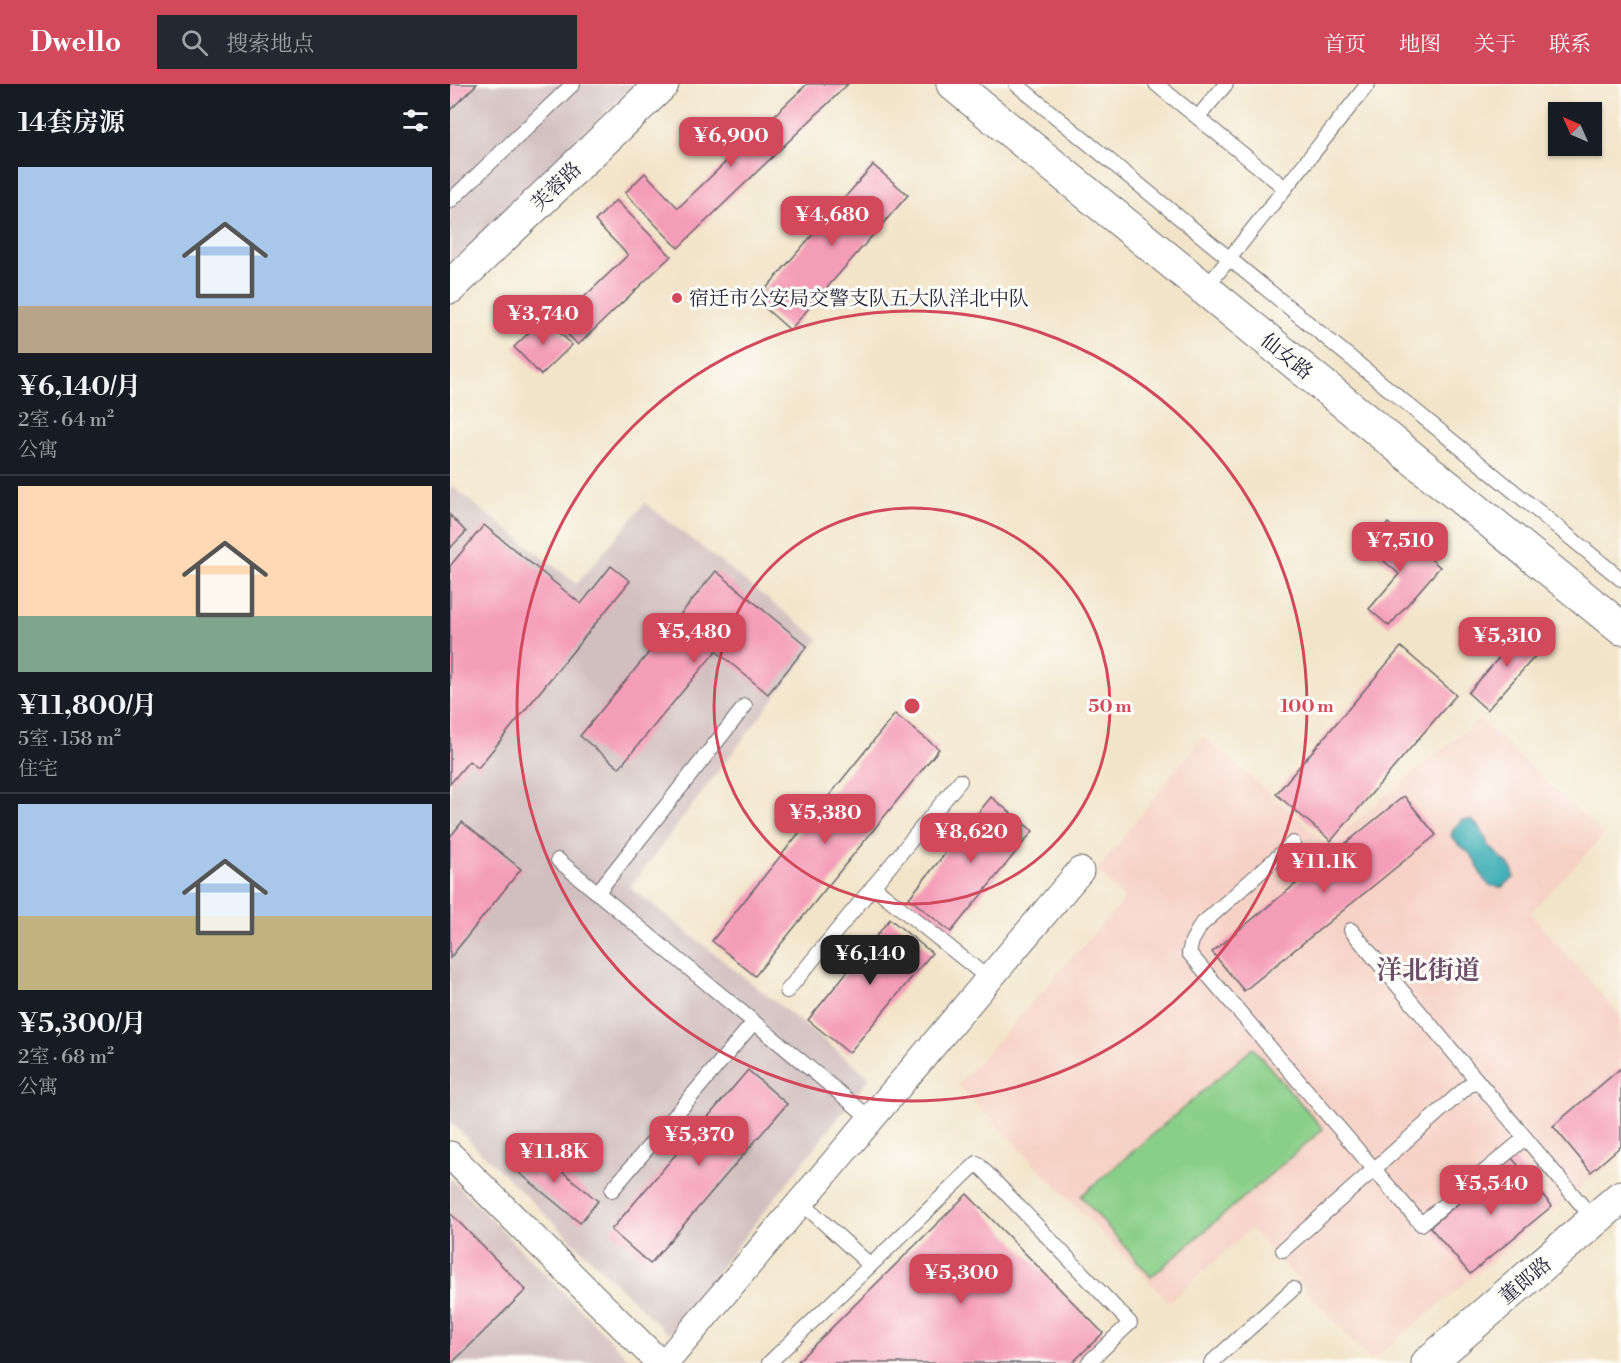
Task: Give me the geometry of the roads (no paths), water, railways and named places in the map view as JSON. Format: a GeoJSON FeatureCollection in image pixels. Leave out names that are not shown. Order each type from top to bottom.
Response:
{"type":"FeatureCollection","features":[{"type":"Feature","properties":{"kind":"street","name":"芙蓉路"},"geometry":{"type":"LineString","coordinates":[[450,287],[662,84]]}},
{"type":"Feature","properties":{"kind":"street","name":"仙女路"},"geometry":{"type":"LineString","coordinates":[[953,84],[1621,628]]}},
{"type":"Feature","properties":{"kind":"street"},"geometry":{"type":"LineString","coordinates":[[665,1363],[1080,871]]}},
{"type":"Feature","properties":{"kind":"street"},"geometry":{"type":"LineString","coordinates":[[450,1155],[660,1363]]}},
{"type":"Feature","properties":{"kind":"street","name":"董郎路"},"geometry":{"type":"LineString","coordinates":[[1428,1363],[1621,1197]]}},
{"type":"Feature","properties":{"kind":"lane"},"geometry":{"type":"LineString","coordinates":[[450,201],[573,84]]}},
{"type":"Feature","properties":{"kind":"lane"},"geometry":{"type":"LineString","coordinates":[[1016,84],[1621,579]]}},
{"type":"Feature","properties":{"kind":"lane"},"geometry":{"type":"LineString","coordinates":[[1156,84],[1285,188]]}},
{"type":"Feature","properties":{"kind":"lane"},"geometry":{"type":"LineString","coordinates":[[1198,117],[1226,84]]}},
{"type":"Feature","properties":{"kind":"lane"},"geometry":{"type":"LineString","coordinates":[[1205,289],[1368,84]]}},
{"type":"Feature","properties":{"kind":"lane"},"geometry":{"type":"LineString","coordinates":[[597,893],[745,706]]}},
{"type":"Feature","properties":{"kind":"lane"},"geometry":{"type":"LineString","coordinates":[[787,991],[960,781]]}},
{"type":"Feature","properties":{"kind":"lane"},"geometry":{"type":"LineString","coordinates":[[1293,843],[1201,926],[1192,941],[1189,953],[1421,1224],[1525,1138]]}},
{"type":"Feature","properties":{"kind":"lane"},"geometry":{"type":"LineString","coordinates":[[558,860],[871,1119]]}},
{"type":"Feature","properties":{"kind":"lane"},"geometry":{"type":"LineString","coordinates":[[873,886],[990,979]]}},
{"type":"Feature","properties":{"kind":"lane"},"geometry":{"type":"LineString","coordinates":[[1351,930],[1595,1221]]}},
{"type":"Feature","properties":{"kind":"lane"},"geometry":{"type":"LineString","coordinates":[[612,1190],[754,1022]]}},
{"type":"Feature","properties":{"kind":"lane"},"geometry":{"type":"LineString","coordinates":[[1283,1250],[1476,1079]]}},
{"type":"Feature","properties":{"kind":"lane"},"geometry":{"type":"LineString","coordinates":[[769,1363],[977,1163],[1130,1323],[1088,1363]]}},
{"type":"Feature","properties":{"kind":"lane"},"geometry":{"type":"LineString","coordinates":[[801,1202],[870,1265]]}},
{"type":"Feature","properties":{"kind":"lane"},"geometry":{"type":"LineString","coordinates":[[1211,1363],[1293,1289]]}},
{"type":"Feature","properties":{"kind":"water"},"geometry":{"type":"Polygon","coordinates":[[[1462,820],[1472,820],[1481,829],[1489,846],[1513,871],[1514,878],[1502,887],[1491,886],[1485,881],[1471,855],[1451,835],[1462,820]]]}},
{"type":"Feature","properties":{"kind":"place","name":"宿迁市公安局交警支队五大队洋北中队"},"geometry":{"type":"Point","coordinates":[677,298]}},
{"type":"Feature","properties":{"kind":"district","name":"洋北街道"},"geometry":{"type":"Point","coordinates":[1428,970]}}]}
